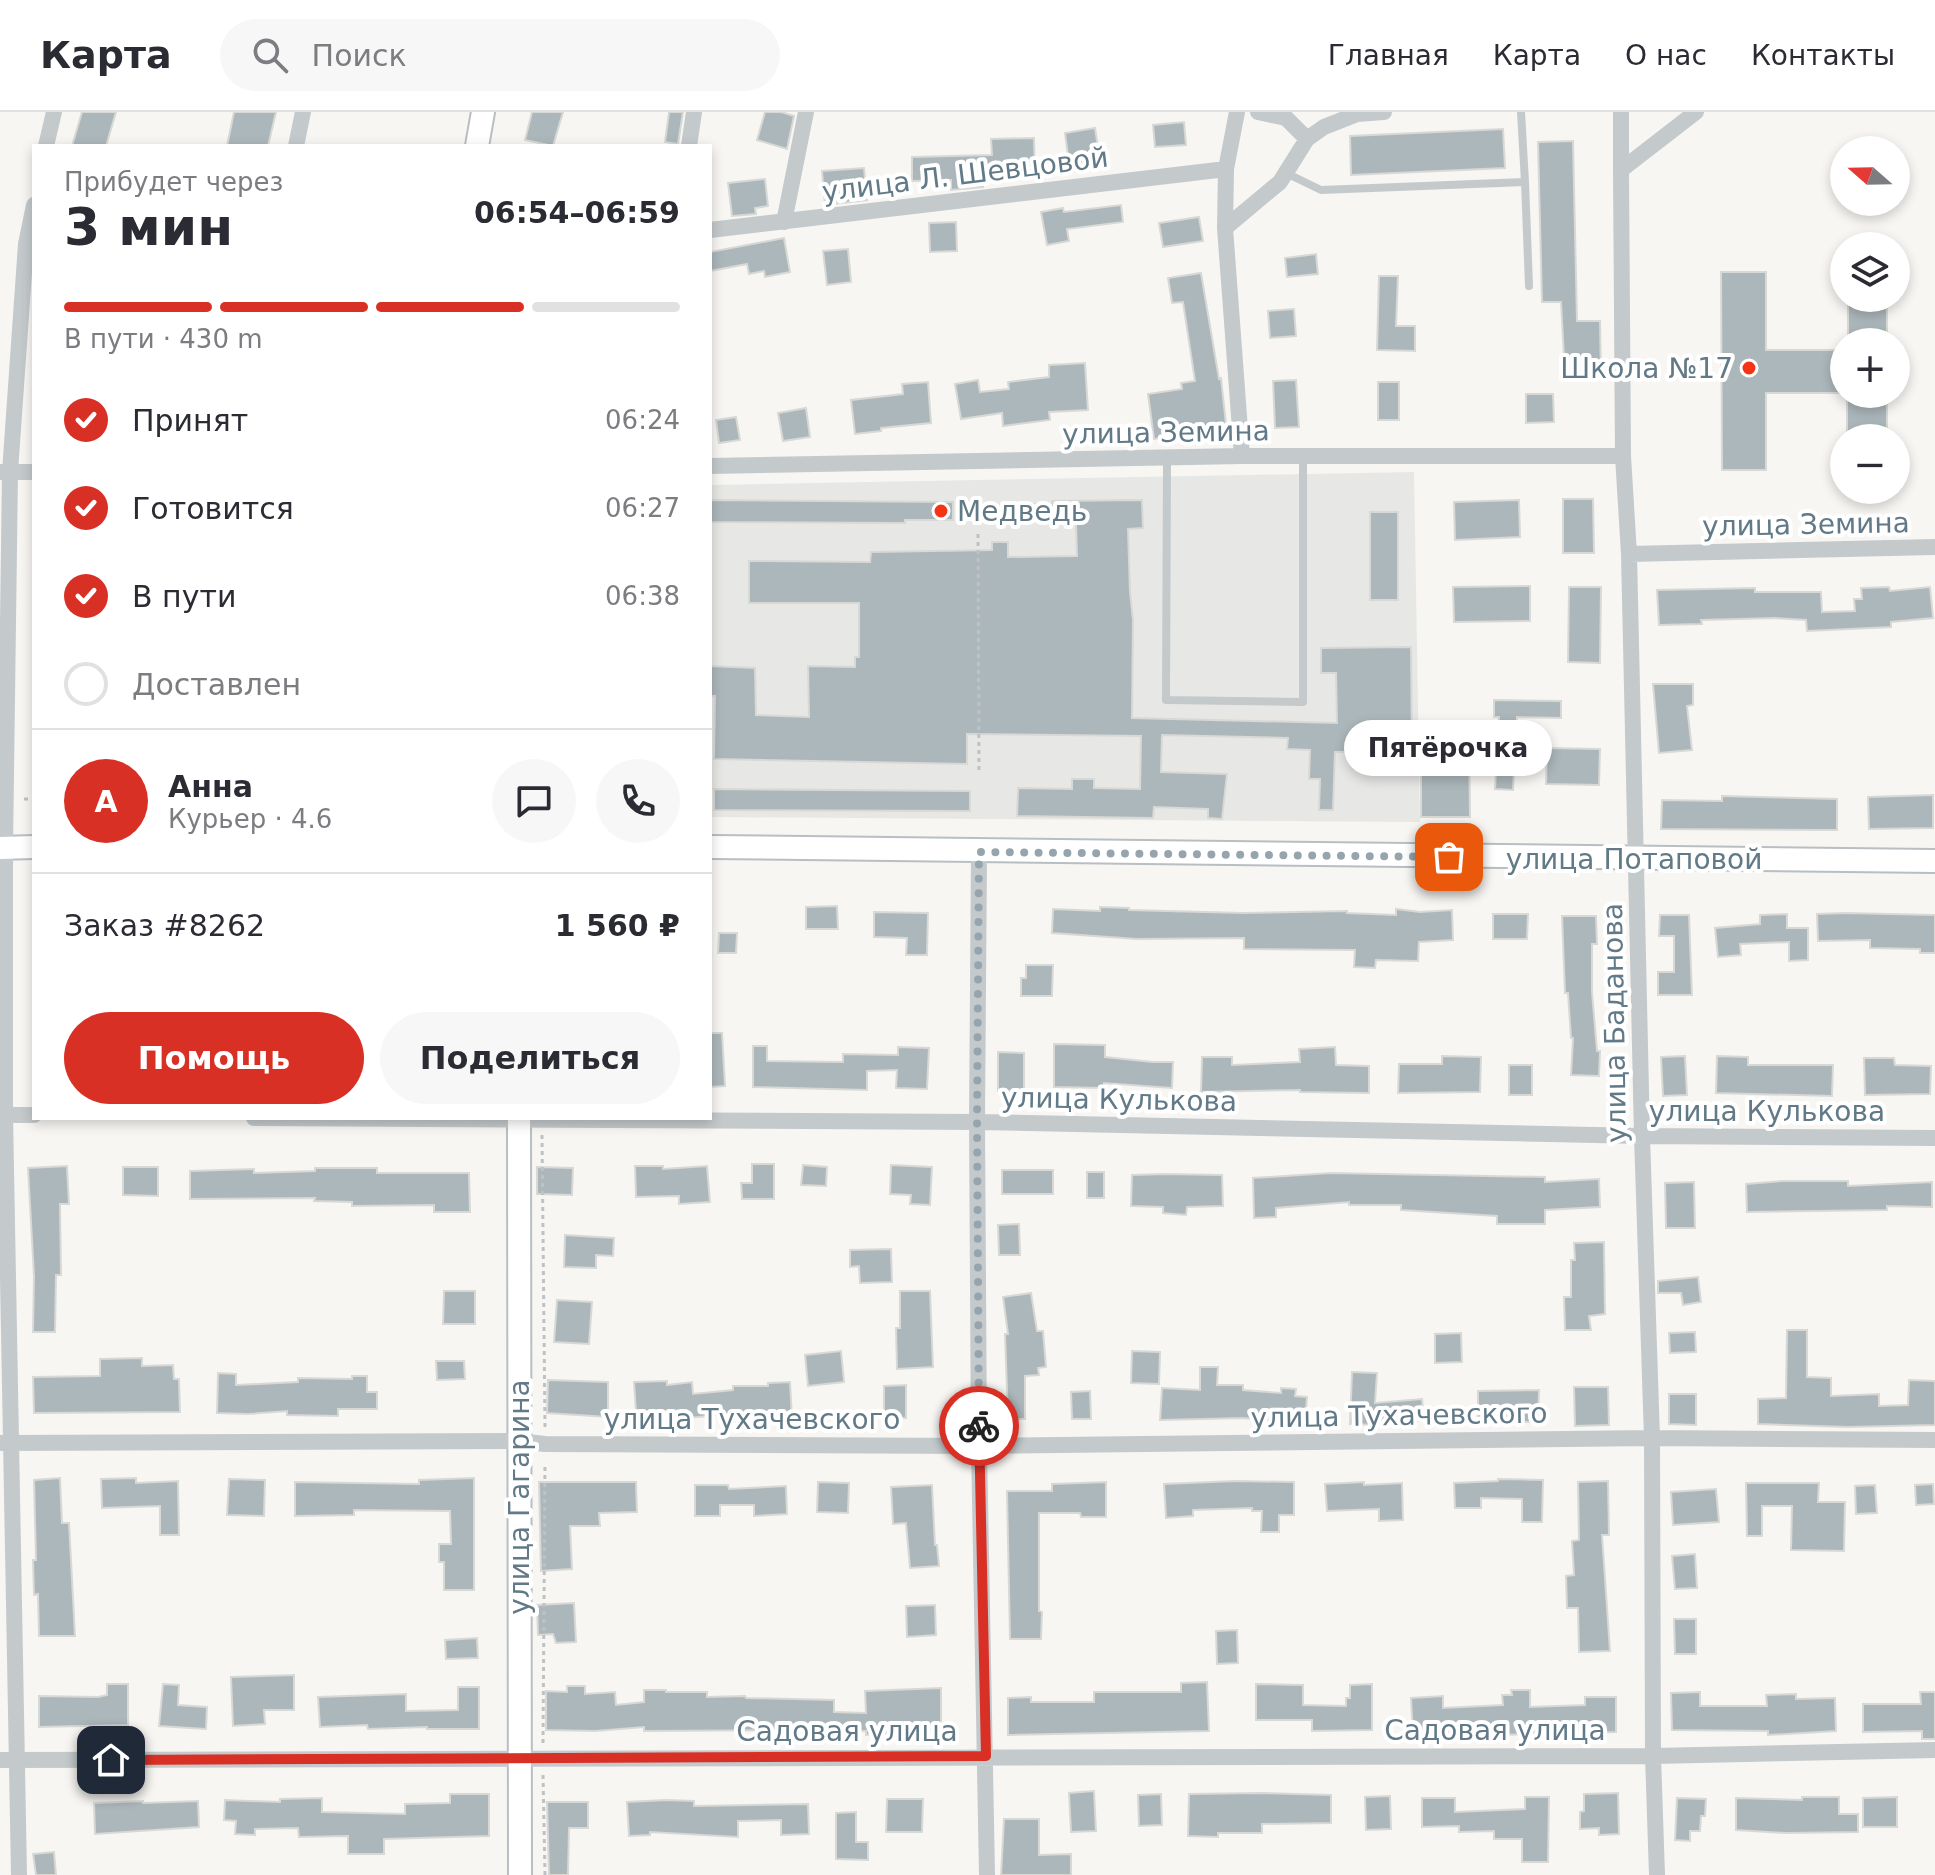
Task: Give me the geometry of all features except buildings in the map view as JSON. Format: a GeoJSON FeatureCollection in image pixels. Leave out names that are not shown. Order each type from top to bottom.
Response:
{"type":"FeatureCollection","features":[{"type":"Feature","properties":{"kind":"main road"},"geometry":{"type":"LineString","coordinates":[[477,144],[483,112]]}},
{"type":"Feature","properties":{"kind":"main road"},"geometry":{"type":"LineString","coordinates":[[2,848],[32,847]]}},
{"type":"Feature","properties":{"kind":"main road","name":"улица Потаповой"},"geometry":{"type":"LineString","coordinates":[[712,847],[1935,861]]}},
{"type":"Feature","properties":{"kind":"main road","name":"улица Гагарина"},"geometry":{"type":"LineString","coordinates":[[519,1120],[518,1441],[532,1758],[520,1875]]}},
{"type":"Feature","properties":{"kind":"street"},"geometry":{"type":"LineString","coordinates":[[46,144],[54,112]]}},
{"type":"Feature","properties":{"kind":"street"},"geometry":{"type":"LineString","coordinates":[[296,144],[303,112]]}},
{"type":"Feature","properties":{"kind":"street"},"geometry":{"type":"LineString","coordinates":[[689,144],[694,112]]}},
{"type":"Feature","properties":{"kind":"street"},"geometry":{"type":"LineString","coordinates":[[784,222],[806,112]]}},
{"type":"Feature","properties":{"kind":"street"},"geometry":{"type":"LineString","coordinates":[[1237,112],[1226,169],[1225,228],[1242,456]]}},
{"type":"Feature","properties":{"kind":"street"},"geometry":{"type":"LineString","coordinates":[[1258,112],[1286,118],[1307,139]]}},
{"type":"Feature","properties":{"kind":"street"},"geometry":{"type":"LineString","coordinates":[[1225,228],[1280,182],[1307,139],[1324,127],[1357,114],[1384,112]]}},
{"type":"Feature","properties":{"kind":"street","name":"улица Баданова"},"geometry":{"type":"LineString","coordinates":[[1621,112],[1623,456],[1629,554],[1652,1438],[1653,1756],[1657,1875]]}},
{"type":"Feature","properties":{"kind":"street"},"geometry":{"type":"LineString","coordinates":[[1621,170],[1696,112]]}},
{"type":"Feature","properties":{"kind":"street","name":"улица Л. Шевцовой"},"geometry":{"type":"LineString","coordinates":[[712,230],[1226,169]]}},
{"type":"Feature","properties":{"kind":"street"},"geometry":{"type":"LineString","coordinates":[[19,1875],[8,1761],[2,848],[5,472],[30,244]]}},
{"type":"Feature","properties":{"kind":"street","name":"улица Земина"},"geometry":{"type":"LineString","coordinates":[[712,466],[1242,456],[1623,456]]}},
{"type":"Feature","properties":{"kind":"street"},"geometry":{"type":"LineString","coordinates":[[5,472],[32,472]]}},
{"type":"Feature","properties":{"kind":"street","name":"улица Земина"},"geometry":{"type":"LineString","coordinates":[[1629,554],[1935,547]]}},
{"type":"Feature","properties":{"kind":"street"},"geometry":{"type":"LineString","coordinates":[[979,852],[979,1446],[987,1875]]}},
{"type":"Feature","properties":{"kind":"street"},"geometry":{"type":"LineString","coordinates":[[2,1115],[32,1115]]}},
{"type":"Feature","properties":{"kind":"street","name":"улица Кулькова"},"geometry":{"type":"LineString","coordinates":[[519,1120],[977,1122],[1642,1136],[1935,1138]]}},
{"type":"Feature","properties":{"kind":"street","name":"улица Тухачевского"},"geometry":{"type":"LineString","coordinates":[[5,1443],[518,1441],[545,1444],[979,1446],[1652,1438],[1935,1440]]}},
{"type":"Feature","properties":{"kind":"street","name":"Садовая улица"},"geometry":{"type":"LineString","coordinates":[[8,1761],[1653,1756],[1935,1750]]}},
{"type":"Feature","properties":{"kind":"lane"},"geometry":{"type":"LineString","coordinates":[[1521,112],[1529,286]]}},
{"type":"Feature","properties":{"kind":"lane"},"geometry":{"type":"LineString","coordinates":[[1286,173],[1321,190],[1525,182]]}},
{"type":"Feature","properties":{"kind":"lane"},"geometry":{"type":"LineString","coordinates":[[1167,458],[1166,700],[1303,702],[1303,456]]}},
{"type":"Feature","properties":{"kind":"path"},"geometry":{"type":"LineString","coordinates":[[978,534],[979,774]]}},
{"type":"Feature","properties":{"kind":"path"},"geometry":{"type":"LineString","coordinates":[[542,1121],[545,1444],[532,1758],[545,1875]]}},
{"type":"Feature","properties":{"kind":"shaded area"},"geometry":{"type":"Polygon","coordinates":[[[1414,472],[1420,822],[712,817],[712,485],[1414,472]]]}},
{"type":"Feature","properties":{"kind":"way so far"},"geometry":{"type":"LineString","coordinates":[[979,1426],[979,852],[1449,857]]}},
{"type":"Feature","properties":{"kind":"place","name":"Школа №17"},"geometry":{"type":"Point","coordinates":[1749,368]}},
{"type":"Feature","properties":{"kind":"place","name":"Медведь"},"geometry":{"type":"Point","coordinates":[941,511]}},
{"type":"Feature","properties":{"kind":"place","name":"Пятёрочка"},"geometry":{"type":"Point","coordinates":[1449,857]}},
{"type":"Feature","properties":{"kind":"route"},"geometry":{"type":"LineString","coordinates":[[111,1760],[986,1756],[979,1426]]}}]}
